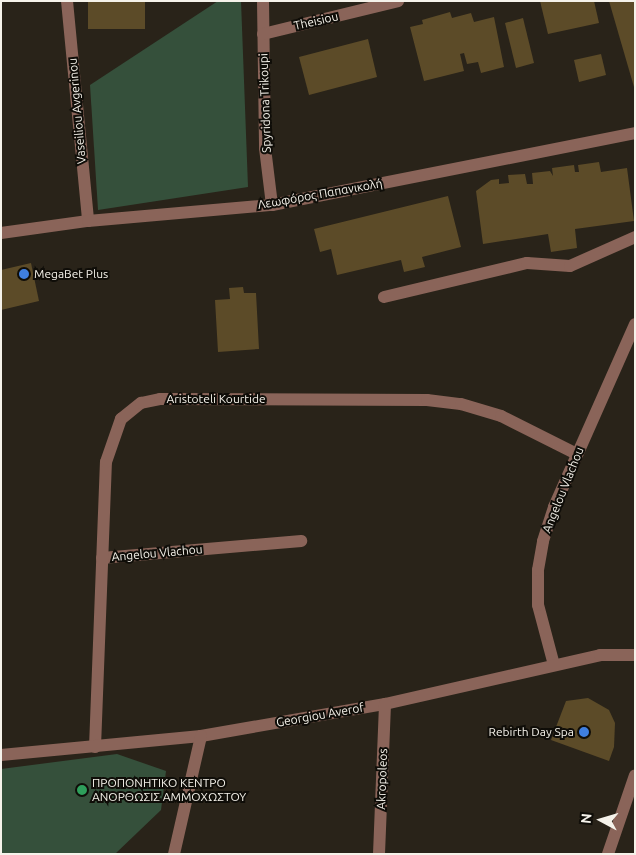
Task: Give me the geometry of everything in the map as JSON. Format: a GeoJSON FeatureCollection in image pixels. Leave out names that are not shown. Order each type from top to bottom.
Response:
{"type":"FeatureCollection","features":[{"type":"Feature","properties":{"kind":"street","name":"Vaseiliou Avgerinou"},"geometry":{"type":"LineString","coordinates":[[67,1],[88,221]]}},
{"type":"Feature","properties":{"kind":"street","name":"Spyridona Trikoupi"},"geometry":{"type":"LineString","coordinates":[[263,1],[265,148],[272,205]]}},
{"type":"Feature","properties":{"kind":"street","name":"Theisiou"},"geometry":{"type":"LineString","coordinates":[[263,34],[398,1]]}},
{"type":"Feature","properties":{"kind":"street","name":"Λεωφόρος Παπανικολή"},"geometry":{"type":"LineString","coordinates":[[1,234],[88,221],[272,205],[635,133]]}},
{"type":"Feature","properties":{"kind":"street"},"geometry":{"type":"LineString","coordinates":[[384,297],[527,263],[570,266],[635,237]]}},
{"type":"Feature","properties":{"kind":"street","name":"Angelou Vlachou"},"geometry":{"type":"LineString","coordinates":[[554,664],[538,605],[538,570],[547,526],[635,324]]}},
{"type":"Feature","properties":{"kind":"street","name":"Aristoteli Kourtide"},"geometry":{"type":"LineString","coordinates":[[95,747],[106,462],[111,440],[121,419],[141,403],[160,398],[427,400],[461,404],[501,416],[577,454]]}},
{"type":"Feature","properties":{"kind":"street","name":"Angelou Vlachou"},"geometry":{"type":"LineString","coordinates":[[102,558],[301,541]]}},
{"type":"Feature","properties":{"kind":"street","name":"Georgiou Averof"},"geometry":{"type":"LineString","coordinates":[[1,755],[201,736],[385,704],[600,655],[635,655]]}},
{"type":"Feature","properties":{"kind":"street","name":"Akropoleos"},"geometry":{"type":"LineString","coordinates":[[379,854],[385,704]]}},
{"type":"Feature","properties":{"kind":"street"},"geometry":{"type":"LineString","coordinates":[[174,854],[201,736]]}},
{"type":"Feature","properties":{"kind":"street"},"geometry":{"type":"LineString","coordinates":[[608,854],[635,775]]}},
{"type":"Feature","properties":{"kind":"green space"},"geometry":{"type":"Polygon","coordinates":[[[218,1],[241,1],[248,187],[98,210],[90,85],[218,1]]]}},
{"type":"Feature","properties":{"kind":"green space","name":"ΠΡΟΠΟΝΗΤΙΚΟ ΚΕΝΤΡΟ ΑΝΟΡΘΩΣΙΣ ΑΜΜΟΧΩΣΤΟΥ"},"geometry":{"type":"Polygon","coordinates":[[[117,754],[166,771],[161,810],[115,854],[1,854],[1,769],[117,754]]]}},
{"type":"Feature","properties":{"kind":"building"},"geometry":{"type":"Polygon","coordinates":[[[88,1],[145,1],[145,29],[88,29],[88,1]]]}},
{"type":"Feature","properties":{"kind":"building"},"geometry":{"type":"Polygon","coordinates":[[[540,1],[594,1],[599,23],[548,34],[540,1]]]}},
{"type":"Feature","properties":{"kind":"building"},"geometry":{"type":"Polygon","coordinates":[[[609,1],[635,1],[635,87],[634,87],[609,1]]]}},
{"type":"Feature","properties":{"kind":"building"},"geometry":{"type":"Polygon","coordinates":[[[450,12],[452,18],[471,13],[474,22],[494,17],[504,67],[481,73],[478,62],[467,64],[464,53],[460,54],[464,71],[424,81],[410,27],[423,24],[422,20],[450,12]]]}},
{"type":"Feature","properties":{"kind":"building"},"geometry":{"type":"Polygon","coordinates":[[[523,18],[534,63],[516,68],[505,23],[523,18]]]}},
{"type":"Feature","properties":{"kind":"building"},"geometry":{"type":"Polygon","coordinates":[[[368,39],[377,77],[309,95],[299,57],[368,39]]]}},
{"type":"Feature","properties":{"kind":"building"},"geometry":{"type":"Polygon","coordinates":[[[601,54],[606,75],[579,82],[574,60],[601,54]]]}},
{"type":"Feature","properties":{"kind":"building"},"geometry":{"type":"Polygon","coordinates":[[[599,162],[601,172],[627,168],[634,221],[575,229],[577,248],[551,252],[548,234],[483,244],[476,191],[491,180],[499,179],[499,184],[509,183],[508,175],[525,174],[527,184],[533,184],[532,173],[550,171],[553,176],[552,168],[574,165],[575,172],[579,172],[578,165],[599,162]]]}},
{"type":"Feature","properties":{"kind":"building"},"geometry":{"type":"Polygon","coordinates":[[[448,196],[461,247],[422,257],[425,267],[404,272],[401,260],[337,275],[331,249],[320,252],[314,229],[448,196]]]}},
{"type":"Feature","properties":{"kind":"building"},"geometry":{"type":"Polygon","coordinates":[[[31,263],[39,301],[1,310],[1,270],[31,263]]]}},
{"type":"Feature","properties":{"kind":"building"},"geometry":{"type":"Polygon","coordinates":[[[243,287],[244,293],[256,293],[259,349],[218,352],[215,300],[230,299],[229,288],[243,287]]]}},
{"type":"Feature","properties":{"kind":"building","name":"Rebirth Day Spa"},"geometry":{"type":"Polygon","coordinates":[[[588,698],[609,710],[615,723],[614,747],[609,761],[551,740],[566,701],[588,698]]]}},
{"type":"Feature","properties":{"kind":"place","name":"MegaBet Plus"},"geometry":{"type":"Point","coordinates":[24,274]}},
{"type":"Feature","properties":{"kind":"place","name":"Rebirth Day Spa"},"geometry":{"type":"Point","coordinates":[584,732]}},
{"type":"Feature","properties":{"kind":"place","name":"ΠΡΟΠΟΝΗΤΙΚΟ ΚΕΝΤΡΟ ΑΝΟΡΘΩΣΙΣ ΑΜΜΟΧΩΣΤΟΥ"},"geometry":{"type":"Point","coordinates":[82,790]}}]}
